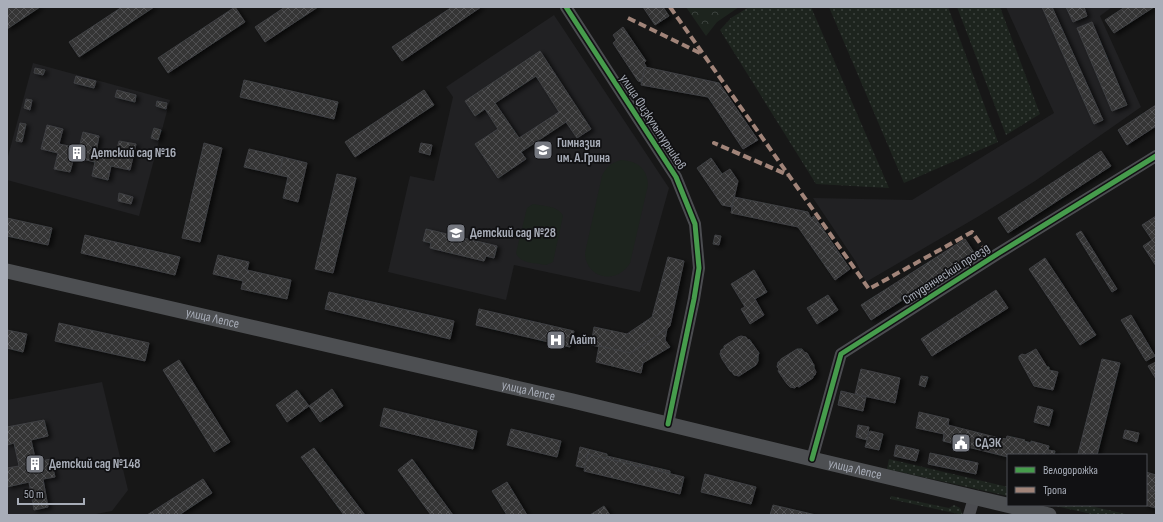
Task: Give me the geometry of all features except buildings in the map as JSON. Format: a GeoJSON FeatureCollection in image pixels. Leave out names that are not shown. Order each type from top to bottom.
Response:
{"type":"FeatureCollection","features":[{"type":"Feature","properties":{"kind":"main road","name":"улица Лепсе"},"geometry":{"type":"LineString","coordinates":[[7,271],[668,424],[812,460],[1007,505]]}},
{"type":"Feature","properties":{"kind":"main road","name":"улица Лепсе"},"geometry":{"type":"LineString","coordinates":[[1009,506],[1049,515]]}},
{"type":"Feature","properties":{"kind":"street","name":"улица Физкультурников"},"geometry":{"type":"LineString","coordinates":[[566,7],[676,177],[695,224],[699,268],[668,424]]}},
{"type":"Feature","properties":{"kind":"street","name":"Студенческий проезд"},"geometry":{"type":"LineString","coordinates":[[812,460],[841,354],[999,253],[1156,156]]}},
{"type":"Feature","properties":{"kind":"street"},"geometry":{"type":"LineString","coordinates":[[969,515],[974,498]]}},
{"type":"Feature","properties":{"kind":"shaded area"},"geometry":{"type":"Polygon","coordinates":[[[1006,7],[1112,7],[1100,16],[1141,107],[1035,181],[979,216],[866,282],[856,262],[813,198],[912,200],[1054,113],[1006,7]]]}},
{"type":"Feature","properties":{"kind":"shaded area","name":"Гимназия им. А.Грина"},"geometry":{"type":"Polygon","coordinates":[[[554,15],[669,188],[640,292],[514,265],[506,300],[388,272],[410,176],[434,181],[453,97],[446,87],[554,15]]]}},
{"type":"Feature","properties":{"kind":"shaded area"},"geometry":{"type":"Polygon","coordinates":[[[33,63],[170,100],[139,216],[7,180],[7,160],[33,63]]]}},
{"type":"Feature","properties":{"kind":"shaded area"},"geometry":{"type":"Polygon","coordinates":[[[102,382],[128,490],[112,511],[91,515],[7,515],[7,400],[102,382]]]}},
{"type":"Feature","properties":{"kind":"green space"},"geometry":{"type":"Polygon","coordinates":[[[686,7],[739,7],[717,22],[706,36],[686,7]]]}},
{"type":"Feature","properties":{"kind":"green space"},"geometry":{"type":"Polygon","coordinates":[[[749,7],[811,7],[889,188],[816,184],[720,30],[731,18],[749,7]]]}},
{"type":"Feature","properties":{"kind":"green space"},"geometry":{"type":"Polygon","coordinates":[[[829,7],[948,7],[998,142],[904,183],[829,7]]]}},
{"type":"Feature","properties":{"kind":"green space"},"geometry":{"type":"Polygon","coordinates":[[[957,7],[1000,7],[1040,114],[1006,135],[957,7]]]}},
{"type":"Feature","properties":{"kind":"green space"},"geometry":{"type":"Polygon","coordinates":[[[621,160],[632,162],[640,166],[646,174],[648,185],[630,263],[618,274],[603,276],[591,269],[587,262],[585,253],[602,176],[609,166],[614,162],[621,160]]]}},
{"type":"Feature","properties":{"kind":"green space"},"geometry":{"type":"Polygon","coordinates":[[[533,204],[554,208],[563,216],[553,262],[546,265],[525,261],[518,257],[516,253],[527,208],[533,204]]]}},
{"type":"Feature","properties":{"kind":"green space"},"geometry":{"type":"Polygon","coordinates":[[[889,459],[1007,487],[1007,496],[887,469],[889,459]]]}},
{"type":"Feature","properties":{"kind":"green space"},"geometry":{"type":"Polygon","coordinates":[[[891,496],[949,508],[954,505],[960,508],[963,515],[890,499],[891,496]]]}},
{"type":"Feature","properties":{"kind":"green space"},"geometry":{"type":"Polygon","coordinates":[[[1056,506],[1090,506],[1130,515],[1096,515],[1056,506]]]}},
{"type":"Feature","properties":{"kind":"marked path"},"geometry":{"type":"LineString","coordinates":[[670,7],[869,289],[972,232],[989,256]]}},
{"type":"Feature","properties":{"kind":"marked path"},"geometry":{"type":"LineString","coordinates":[[628,18],[702,54]]}},
{"type":"Feature","properties":{"kind":"marked path"},"geometry":{"type":"LineString","coordinates":[[784,173],[714,143],[788,175]]}},
{"type":"Feature","properties":{"kind":"cycle path"},"geometry":{"type":"LineString","coordinates":[[566,7],[676,177],[695,224],[699,268],[668,424]]}},
{"type":"Feature","properties":{"kind":"cycle path"},"geometry":{"type":"LineString","coordinates":[[812,459],[841,354],[999,253],[1156,156]]}},
{"type":"Feature","properties":{"kind":"place","name":"Гимназия им. А.Грина"},"geometry":{"type":"Point","coordinates":[543,150]}},
{"type":"Feature","properties":{"kind":"place","name":"Детский сад №16"},"geometry":{"type":"Point","coordinates":[77,153]}},
{"type":"Feature","properties":{"kind":"place","name":"Детский сад №28"},"geometry":{"type":"Point","coordinates":[456,233]}},
{"type":"Feature","properties":{"kind":"place","name":"Лайт"},"geometry":{"type":"Point","coordinates":[556,340]}},
{"type":"Feature","properties":{"kind":"place","name":"СДЭК"},"geometry":{"type":"Point","coordinates":[961,443]}},
{"type":"Feature","properties":{"kind":"place","name":"Детский сад №148"},"geometry":{"type":"Point","coordinates":[35,464]}}]}
